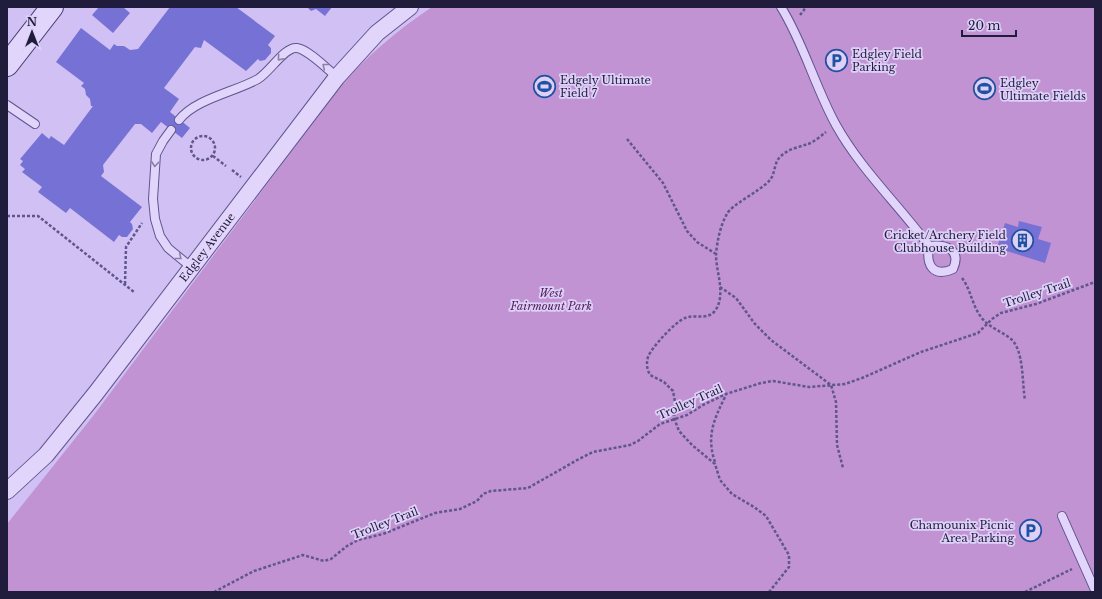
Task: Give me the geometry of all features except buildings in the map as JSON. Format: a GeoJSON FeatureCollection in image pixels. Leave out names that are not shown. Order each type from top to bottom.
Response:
{"type":"FeatureCollection","features":[{"type":"Feature","properties":{"kind":"street"},"geometry":{"type":"LineString","coordinates":[[7,65],[52,7]]}},
{"type":"Feature","properties":{"kind":"street","name":"Edgley Avenue"},"geometry":{"type":"LineString","coordinates":[[7,491],[46,455],[96,393],[190,267],[337,76],[377,33],[410,7]]}},
{"type":"Feature","properties":{"kind":"lane"},"geometry":{"type":"LineString","coordinates":[[781,7],[789,20],[836,124],[865,168],[929,246],[929,262],[932,269],[938,272],[953,269],[956,263],[956,257],[952,250],[939,245],[929,246]]}},
{"type":"Feature","properties":{"kind":"lane"},"geometry":{"type":"LineString","coordinates":[[180,120],[191,109],[258,79],[271,69],[288,49],[296,48],[304,50],[337,76]]}},
{"type":"Feature","properties":{"kind":"lane"},"geometry":{"type":"LineString","coordinates":[[7,105],[35,124]]}},
{"type":"Feature","properties":{"kind":"lane"},"geometry":{"type":"LineString","coordinates":[[171,130],[156,154],[153,200],[155,219],[160,236],[168,248],[190,267]]}},
{"type":"Feature","properties":{"kind":"lane"},"geometry":{"type":"LineString","coordinates":[[1062,516],[1082,564],[1095,590]]}},
{"type":"Feature","properties":{"kind":"path"},"geometry":{"type":"LineString","coordinates":[[715,464],[692,445],[676,426],[674,418],[675,402],[673,391],[664,382],[650,375],[647,365],[648,357],[680,321],[691,316],[704,317],[714,312],[719,300],[720,287],[716,254],[719,236],[729,210],[753,195],[770,181],[774,167],[781,156],[809,143],[836,124]]}},
{"type":"Feature","properties":{"kind":"path"},"geometry":{"type":"LineString","coordinates":[[198,136],[209,136],[216,145],[213,156],[204,160],[194,156],[191,145],[198,136]]}},
{"type":"Feature","properties":{"kind":"path"},"geometry":{"type":"LineString","coordinates":[[627,140],[663,183],[687,231],[697,242],[716,254]]}},
{"type":"Feature","properties":{"kind":"path"},"geometry":{"type":"LineString","coordinates":[[213,156],[226,166]]}},
{"type":"Feature","properties":{"kind":"path"},"geometry":{"type":"LineString","coordinates":[[7,216],[38,216],[134,292]]}},
{"type":"Feature","properties":{"kind":"path"},"geometry":{"type":"LineString","coordinates":[[125,284],[125,250],[141,227],[143,218]]}},
{"type":"Feature","properties":{"kind":"path"},"geometry":{"type":"LineString","coordinates":[[953,269],[968,287],[974,305],[988,324],[1011,339],[1016,345],[1020,357],[1025,400]]}},
{"type":"Feature","properties":{"kind":"path","name":"Trolley Trail"},"geometry":{"type":"LineString","coordinates":[[214,592],[254,571],[303,555],[324,561],[331,559],[358,540],[383,534],[436,513],[464,507],[476,501],[483,494],[491,491],[528,488],[561,468],[594,452],[630,445],[638,441],[660,424],[674,418],[687,415],[703,405],[726,394],[761,383],[773,382],[809,387],[845,384],[921,352],[972,336],[978,333],[992,319],[1001,313],[1030,306],[1095,282]]}},
{"type":"Feature","properties":{"kind":"path"},"geometry":{"type":"LineString","coordinates":[[720,287],[736,298],[755,324],[771,340],[832,385],[836,402],[836,445],[843,468]]}},
{"type":"Feature","properties":{"kind":"path"},"geometry":{"type":"LineString","coordinates":[[726,394],[711,432],[712,452],[716,472],[732,494],[754,506],[766,516],[790,554],[789,567],[769,592]]}},
{"type":"Feature","properties":{"kind":"path"},"geometry":{"type":"LineString","coordinates":[[1026,592],[1082,564]]}},
{"type":"Feature","properties":{"kind":"green space","name":"West Fairmount Park"},"geometry":{"type":"Polygon","coordinates":[[[432,7],[1095,7],[1095,592],[7,592],[7,524],[93,416],[337,91],[369,56],[432,7]]]}},
{"type":"Feature","properties":{"kind":"place","name":"Edgley Field Parking"},"geometry":{"type":"Point","coordinates":[837,60]}},
{"type":"Feature","properties":{"kind":"place","name":"Edgely Ultimate Field 7"},"geometry":{"type":"Point","coordinates":[544,86]}},
{"type":"Feature","properties":{"kind":"place","name":"Edgley Ultimate Fields"},"geometry":{"type":"Point","coordinates":[984,89]}},
{"type":"Feature","properties":{"kind":"place","name":"Cricket/Archery Field Clubhouse Building"},"geometry":{"type":"Point","coordinates":[1022,241]}},
{"type":"Feature","properties":{"kind":"place","name":"Chamounix Picnic Area Parking"},"geometry":{"type":"Point","coordinates":[1030,531]}}]}
